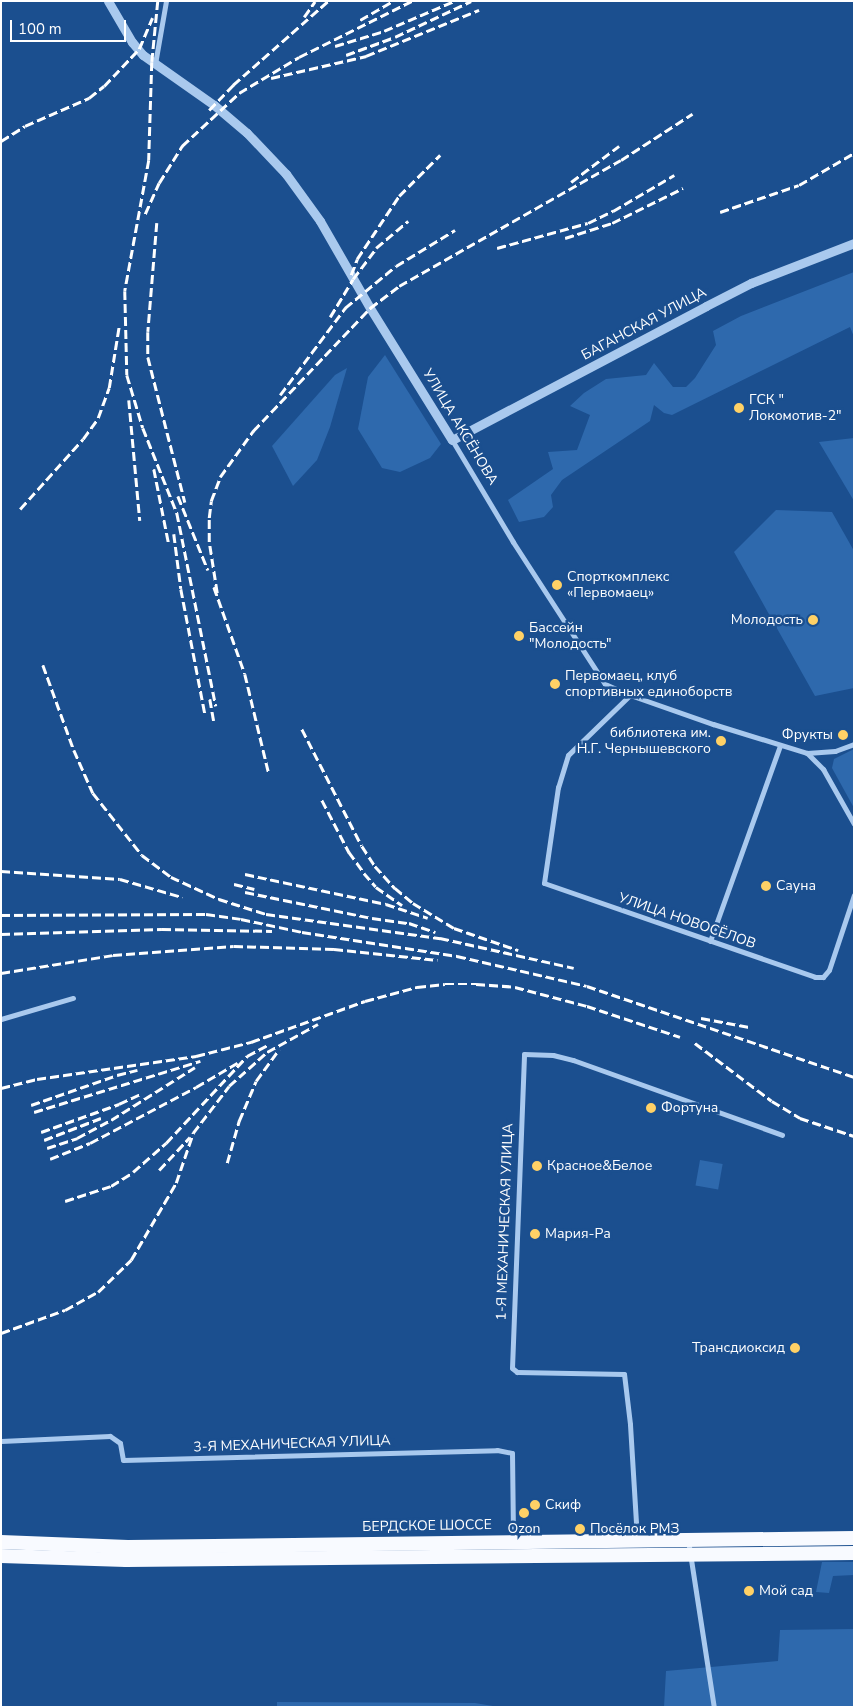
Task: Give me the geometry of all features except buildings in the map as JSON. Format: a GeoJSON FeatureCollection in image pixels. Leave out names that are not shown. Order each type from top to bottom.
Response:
{"type":"FeatureCollection","features":[{"type":"Feature","properties":{"kind":"highway","name":"БЕРДСКОЕ ШОССЕ"},"geometry":{"type":"LineString","coordinates":[[1,1542],[138,1547],[854,1538]]}},
{"type":"Feature","properties":{"kind":"highway"},"geometry":{"type":"LineString","coordinates":[[1,1556],[136,1560],[854,1552]]}},
{"type":"Feature","properties":{"kind":"street","name":"УЛИЦА АКСЁНОВА"},"geometry":{"type":"LineString","coordinates":[[108,1],[132,42],[155,64],[214,105],[247,133],[286,174],[320,221],[370,308],[513,542],[605,684],[630,695],[780,746],[807,753],[835,751],[854,744]]}},
{"type":"Feature","properties":{"kind":"street"},"geometry":{"type":"LineString","coordinates":[[155,64],[166,1]]}},
{"type":"Feature","properties":{"kind":"street","name":"БАГАНСКАЯ УЛИЦА"},"geometry":{"type":"LineString","coordinates":[[452,440],[713,302],[751,284],[854,244]]}},
{"type":"Feature","properties":{"kind":"street","name":"УЛИЦА НОВОСЁЛОВ"},"geometry":{"type":"LineString","coordinates":[[630,695],[568,755],[558,787],[544,882],[815,977],[823,976],[829,970],[854,895]]}},
{"type":"Feature","properties":{"kind":"street"},"geometry":{"type":"LineString","coordinates":[[710,941],[780,746]]}},
{"type":"Feature","properties":{"kind":"street"},"geometry":{"type":"LineString","coordinates":[[807,753],[823,769],[854,824]]}},
{"type":"Feature","properties":{"kind":"street"},"geometry":{"type":"LineString","coordinates":[[1,1019],[73,998]]}},
{"type":"Feature","properties":{"kind":"street","name":"1-Я МЕХАНИЧЕСКАЯ УЛИЦА"},"geometry":{"type":"LineString","coordinates":[[636,1555],[637,1540],[630,1424],[624,1374],[517,1372],[512,1368],[524,1054],[553,1055],[574,1060],[782,1136]]}},
{"type":"Feature","properties":{"kind":"street","name":"3-Я МЕХАНИЧЕСКАЯ УЛИЦА"},"geometry":{"type":"LineString","coordinates":[[1,1441],[110,1436],[120,1443],[123,1460],[497,1450],[512,1453],[513,1541]]}},
{"type":"Feature","properties":{"kind":"street"},"geometry":{"type":"LineString","coordinates":[[688,1540],[714,1707]]}},
{"type":"Feature","properties":{"kind":"shaded area"},"geometry":{"type":"Polygon","coordinates":[[[854,272],[854,337],[850,327],[672,415],[664,413],[654,405],[650,421],[562,480],[551,495],[553,507],[544,517],[519,522],[508,500],[553,469],[548,452],[577,450],[590,415],[570,406],[584,393],[606,379],[646,375],[654,363],[673,387],[686,387],[695,378],[716,345],[713,331],[741,316],[854,272]]]}},
{"type":"Feature","properties":{"kind":"shaded area"},"geometry":{"type":"Polygon","coordinates":[[[385,355],[441,444],[430,458],[400,472],[382,468],[358,429],[368,377],[385,355]]]}},
{"type":"Feature","properties":{"kind":"shaded area"},"geometry":{"type":"Polygon","coordinates":[[[347,368],[330,427],[317,460],[293,486],[272,446],[335,375],[347,368]]]}},
{"type":"Feature","properties":{"kind":"shaded area"},"geometry":{"type":"Polygon","coordinates":[[[854,438],[854,501],[819,442],[854,438]]]}},
{"type":"Feature","properties":{"kind":"shaded area","name":"Молодость"},"geometry":{"type":"Polygon","coordinates":[[[776,510],[832,512],[854,551],[854,688],[815,696],[734,552],[776,510]]]}},
{"type":"Feature","properties":{"kind":"shaded area"},"geometry":{"type":"Polygon","coordinates":[[[854,749],[854,808],[832,768],[834,759],[854,749]]]}},
{"type":"Feature","properties":{"kind":"shaded area"},"geometry":{"type":"Polygon","coordinates":[[[700,1160],[723,1164],[718,1190],[695,1186],[700,1160]]]}},
{"type":"Feature","properties":{"kind":"shaded area"},"geometry":{"type":"Polygon","coordinates":[[[822,1562],[854,1562],[854,1575],[833,1576],[829,1593],[816,1592],[822,1562]]]}},
{"type":"Feature","properties":{"kind":"shaded area"},"geometry":{"type":"Polygon","coordinates":[[[854,1629],[854,1707],[664,1707],[666,1671],[778,1661],[780,1630],[854,1629]]]}},
{"type":"Feature","properties":{"kind":"shaded area"},"geometry":{"type":"Polygon","coordinates":[[[277,1702],[475,1703],[499,1707],[277,1707],[277,1702]]]}},
{"type":"Feature","properties":{"kind":"railway"},"geometry":{"type":"LineString","coordinates":[[158,1],[152,62],[149,160],[125,291],[127,375],[143,428],[177,513],[216,706]]}},
{"type":"Feature","properties":{"kind":"railway"},"geometry":{"type":"LineString","coordinates":[[304,17],[315,1]]}},
{"type":"Feature","properties":{"kind":"railway"},"geometry":{"type":"LineString","coordinates":[[209,110],[233,85],[328,1]]}},
{"type":"Feature","properties":{"kind":"railway"},"geometry":{"type":"LineString","coordinates":[[360,20],[393,1]]}},
{"type":"Feature","properties":{"kind":"railway"},"geometry":{"type":"LineString","coordinates":[[145,214],[159,183],[182,146],[239,93],[299,57],[412,1]]}},
{"type":"Feature","properties":{"kind":"railway"},"geometry":{"type":"LineString","coordinates":[[335,46],[384,31],[454,1]]}},
{"type":"Feature","properties":{"kind":"railway"},"geometry":{"type":"LineString","coordinates":[[346,55],[395,37],[471,1]]}},
{"type":"Feature","properties":{"kind":"railway"},"geometry":{"type":"LineString","coordinates":[[271,78],[366,56],[479,10]]}},
{"type":"Feature","properties":{"kind":"railway"},"geometry":{"type":"LineString","coordinates":[[1,141],[25,126],[89,98],[104,86],[139,49],[152,18]]}},
{"type":"Feature","properties":{"kind":"railway"},"geometry":{"type":"LineString","coordinates":[[217,593],[209,542],[209,518],[211,501],[220,477],[253,431],[370,308],[399,286],[621,160],[692,114]]}},
{"type":"Feature","properties":{"kind":"railway"},"geometry":{"type":"LineString","coordinates":[[571,182],[619,146]]}},
{"type":"Feature","properties":{"kind":"railway"},"geometry":{"type":"LineString","coordinates":[[720,212],[799,185],[854,153]]}},
{"type":"Feature","properties":{"kind":"railway"},"geometry":{"type":"LineString","coordinates":[[351,275],[357,259],[399,196],[440,155]]}},
{"type":"Feature","properties":{"kind":"railway"},"geometry":{"type":"LineString","coordinates":[[497,248],[588,223],[613,211],[674,175]]}},
{"type":"Feature","properties":{"kind":"railway"},"geometry":{"type":"LineString","coordinates":[[565,238],[612,223],[683,188]]}},
{"type":"Feature","properties":{"kind":"railway"},"geometry":{"type":"LineString","coordinates":[[330,317],[353,279],[376,248],[408,221]]}},
{"type":"Feature","properties":{"kind":"railway"},"geometry":{"type":"LineString","coordinates":[[157,223],[148,332],[148,357],[185,502]]}},
{"type":"Feature","properties":{"kind":"railway"},"geometry":{"type":"LineString","coordinates":[[280,395],[345,308],[396,266],[455,230]]}},
{"type":"Feature","properties":{"kind":"railway"},"geometry":{"type":"LineString","coordinates":[[20,509],[83,439],[98,418],[109,388],[119,326]]}},
{"type":"Feature","properties":{"kind":"railway"},"geometry":{"type":"LineString","coordinates":[[129,400],[140,520]]}},
{"type":"Feature","properties":{"kind":"railway"},"geometry":{"type":"LineString","coordinates":[[154,469],[169,545]]}},
{"type":"Feature","properties":{"kind":"railway"},"geometry":{"type":"LineString","coordinates":[[178,496],[208,570]]}},
{"type":"Feature","properties":{"kind":"railway"},"geometry":{"type":"LineString","coordinates":[[174,534],[181,589],[205,714]]}},
{"type":"Feature","properties":{"kind":"railway"},"geometry":{"type":"LineString","coordinates":[[214,587],[245,674],[269,774]]}},
{"type":"Feature","properties":{"kind":"railway"},"geometry":{"type":"LineString","coordinates":[[43,665],[74,750],[93,793],[142,855],[171,877],[219,899],[266,914],[440,938],[574,968]]}},
{"type":"Feature","properties":{"kind":"railway"},"geometry":{"type":"LineString","coordinates":[[210,699],[214,721]]}},
{"type":"Feature","properties":{"kind":"railway"},"geometry":{"type":"LineString","coordinates":[[302,729],[362,846],[375,866],[395,888],[413,903],[454,928],[518,950]]}},
{"type":"Feature","properties":{"kind":"railway"},"geometry":{"type":"LineString","coordinates":[[322,800],[349,852],[364,873],[376,887],[402,905]]}},
{"type":"Feature","properties":{"kind":"railway"},"geometry":{"type":"LineString","coordinates":[[1,871],[120,879],[182,897]]}},
{"type":"Feature","properties":{"kind":"railway"},"geometry":{"type":"LineString","coordinates":[[245,874],[386,904],[428,918]]}},
{"type":"Feature","properties":{"kind":"railway"},"geometry":{"type":"LineString","coordinates":[[234,884],[254,889]]}},
{"type":"Feature","properties":{"kind":"railway"},"geometry":{"type":"LineString","coordinates":[[245,892],[372,918],[409,923],[435,932]]}},
{"type":"Feature","properties":{"kind":"railway"},"geometry":{"type":"LineString","coordinates":[[1,915],[206,914],[241,919],[302,932],[457,956],[587,986],[854,1077]]}},
{"type":"Feature","properties":{"kind":"railway"},"geometry":{"type":"LineString","coordinates":[[1,934],[162,929],[272,931]]}},
{"type":"Feature","properties":{"kind":"railway"},"geometry":{"type":"LineString","coordinates":[[1,973],[113,955],[234,946],[334,949],[437,960]]}},
{"type":"Feature","properties":{"kind":"railway"},"geometry":{"type":"LineString","coordinates":[[1,1088],[37,1079],[196,1056],[251,1042],[365,1001],[417,987],[445,984],[515,987],[587,1006],[680,1037]]}},
{"type":"Feature","properties":{"kind":"railway"},"geometry":{"type":"LineString","coordinates":[[701,1018],[749,1027]]}},
{"type":"Feature","properties":{"kind":"railway"},"geometry":{"type":"LineString","coordinates":[[1,1333],[65,1310],[98,1292],[131,1260],[176,1183],[193,1133],[229,1086],[267,1052],[318,1024]]}},
{"type":"Feature","properties":{"kind":"railway"},"geometry":{"type":"LineString","coordinates":[[695,1043],[772,1101],[800,1118],[854,1136]]}},
{"type":"Feature","properties":{"kind":"railway"},"geometry":{"type":"LineString","coordinates":[[65,1201],[111,1186],[133,1172],[166,1143],[247,1056],[268,1045]]}},
{"type":"Feature","properties":{"kind":"railway"},"geometry":{"type":"LineString","coordinates":[[227,1163],[239,1121],[256,1081],[279,1049]]}},
{"type":"Feature","properties":{"kind":"railway"},"geometry":{"type":"LineString","coordinates":[[34,1112],[200,1061]]}},
{"type":"Feature","properties":{"kind":"railway"},"geometry":{"type":"LineString","coordinates":[[50,1159],[90,1143],[237,1063]]}},
{"type":"Feature","properties":{"kind":"railway"},"geometry":{"type":"LineString","coordinates":[[47,1148],[77,1138],[111,1120],[195,1067]]}},
{"type":"Feature","properties":{"kind":"railway"},"geometry":{"type":"LineString","coordinates":[[31,1105],[117,1075],[137,1070]]}},
{"type":"Feature","properties":{"kind":"railway"},"geometry":{"type":"LineString","coordinates":[[41,1132],[119,1104],[140,1094]]}},
{"type":"Feature","properties":{"kind":"railway"},"geometry":{"type":"LineString","coordinates":[[44,1140],[101,1118]]}},
{"type":"Feature","properties":{"kind":"railway"},"geometry":{"type":"LineString","coordinates":[[159,1170],[190,1137]]}},
{"type":"Feature","properties":{"kind":"place","name":"ГСК \" Локомотив-2\""},"geometry":{"type":"Point","coordinates":[739,408]}},
{"type":"Feature","properties":{"kind":"place","name":"Спорткомплекс «Первомаец»"},"geometry":{"type":"Point","coordinates":[557,585]}},
{"type":"Feature","properties":{"kind":"place","name":"Молодость"},"geometry":{"type":"Point","coordinates":[813,620]}},
{"type":"Feature","properties":{"kind":"place","name":"Бассейн \"Молодость\""},"geometry":{"type":"Point","coordinates":[519,636]}},
{"type":"Feature","properties":{"kind":"place","name":"Первомаец, клуб спортивных единоборств"},"geometry":{"type":"Point","coordinates":[555,684]}},
{"type":"Feature","properties":{"kind":"place","name":"Фрукты"},"geometry":{"type":"Point","coordinates":[843,735]}},
{"type":"Feature","properties":{"kind":"place","name":"библиотека им. Н.Г. Чернышевского"},"geometry":{"type":"Point","coordinates":[721,741]}},
{"type":"Feature","properties":{"kind":"place","name":"Сауна"},"geometry":{"type":"Point","coordinates":[766,886]}},
{"type":"Feature","properties":{"kind":"place","name":"Фортуна"},"geometry":{"type":"Point","coordinates":[651,1108]}},
{"type":"Feature","properties":{"kind":"place","name":"Красное&Белое"},"geometry":{"type":"Point","coordinates":[537,1166]}},
{"type":"Feature","properties":{"kind":"place","name":"Мария-Ра"},"geometry":{"type":"Point","coordinates":[535,1234]}},
{"type":"Feature","properties":{"kind":"place","name":"Трансдиоксид"},"geometry":{"type":"Point","coordinates":[795,1348]}},
{"type":"Feature","properties":{"kind":"place","name":"Скиф"},"geometry":{"type":"Point","coordinates":[535,1505]}},
{"type":"Feature","properties":{"kind":"place","name":"Ozon"},"geometry":{"type":"Point","coordinates":[524,1513]}},
{"type":"Feature","properties":{"kind":"place","name":"Посёлок РМЗ"},"geometry":{"type":"Point","coordinates":[580,1529]}},
{"type":"Feature","properties":{"kind":"place","name":"Мой сад"},"geometry":{"type":"Point","coordinates":[749,1591]}}]}
